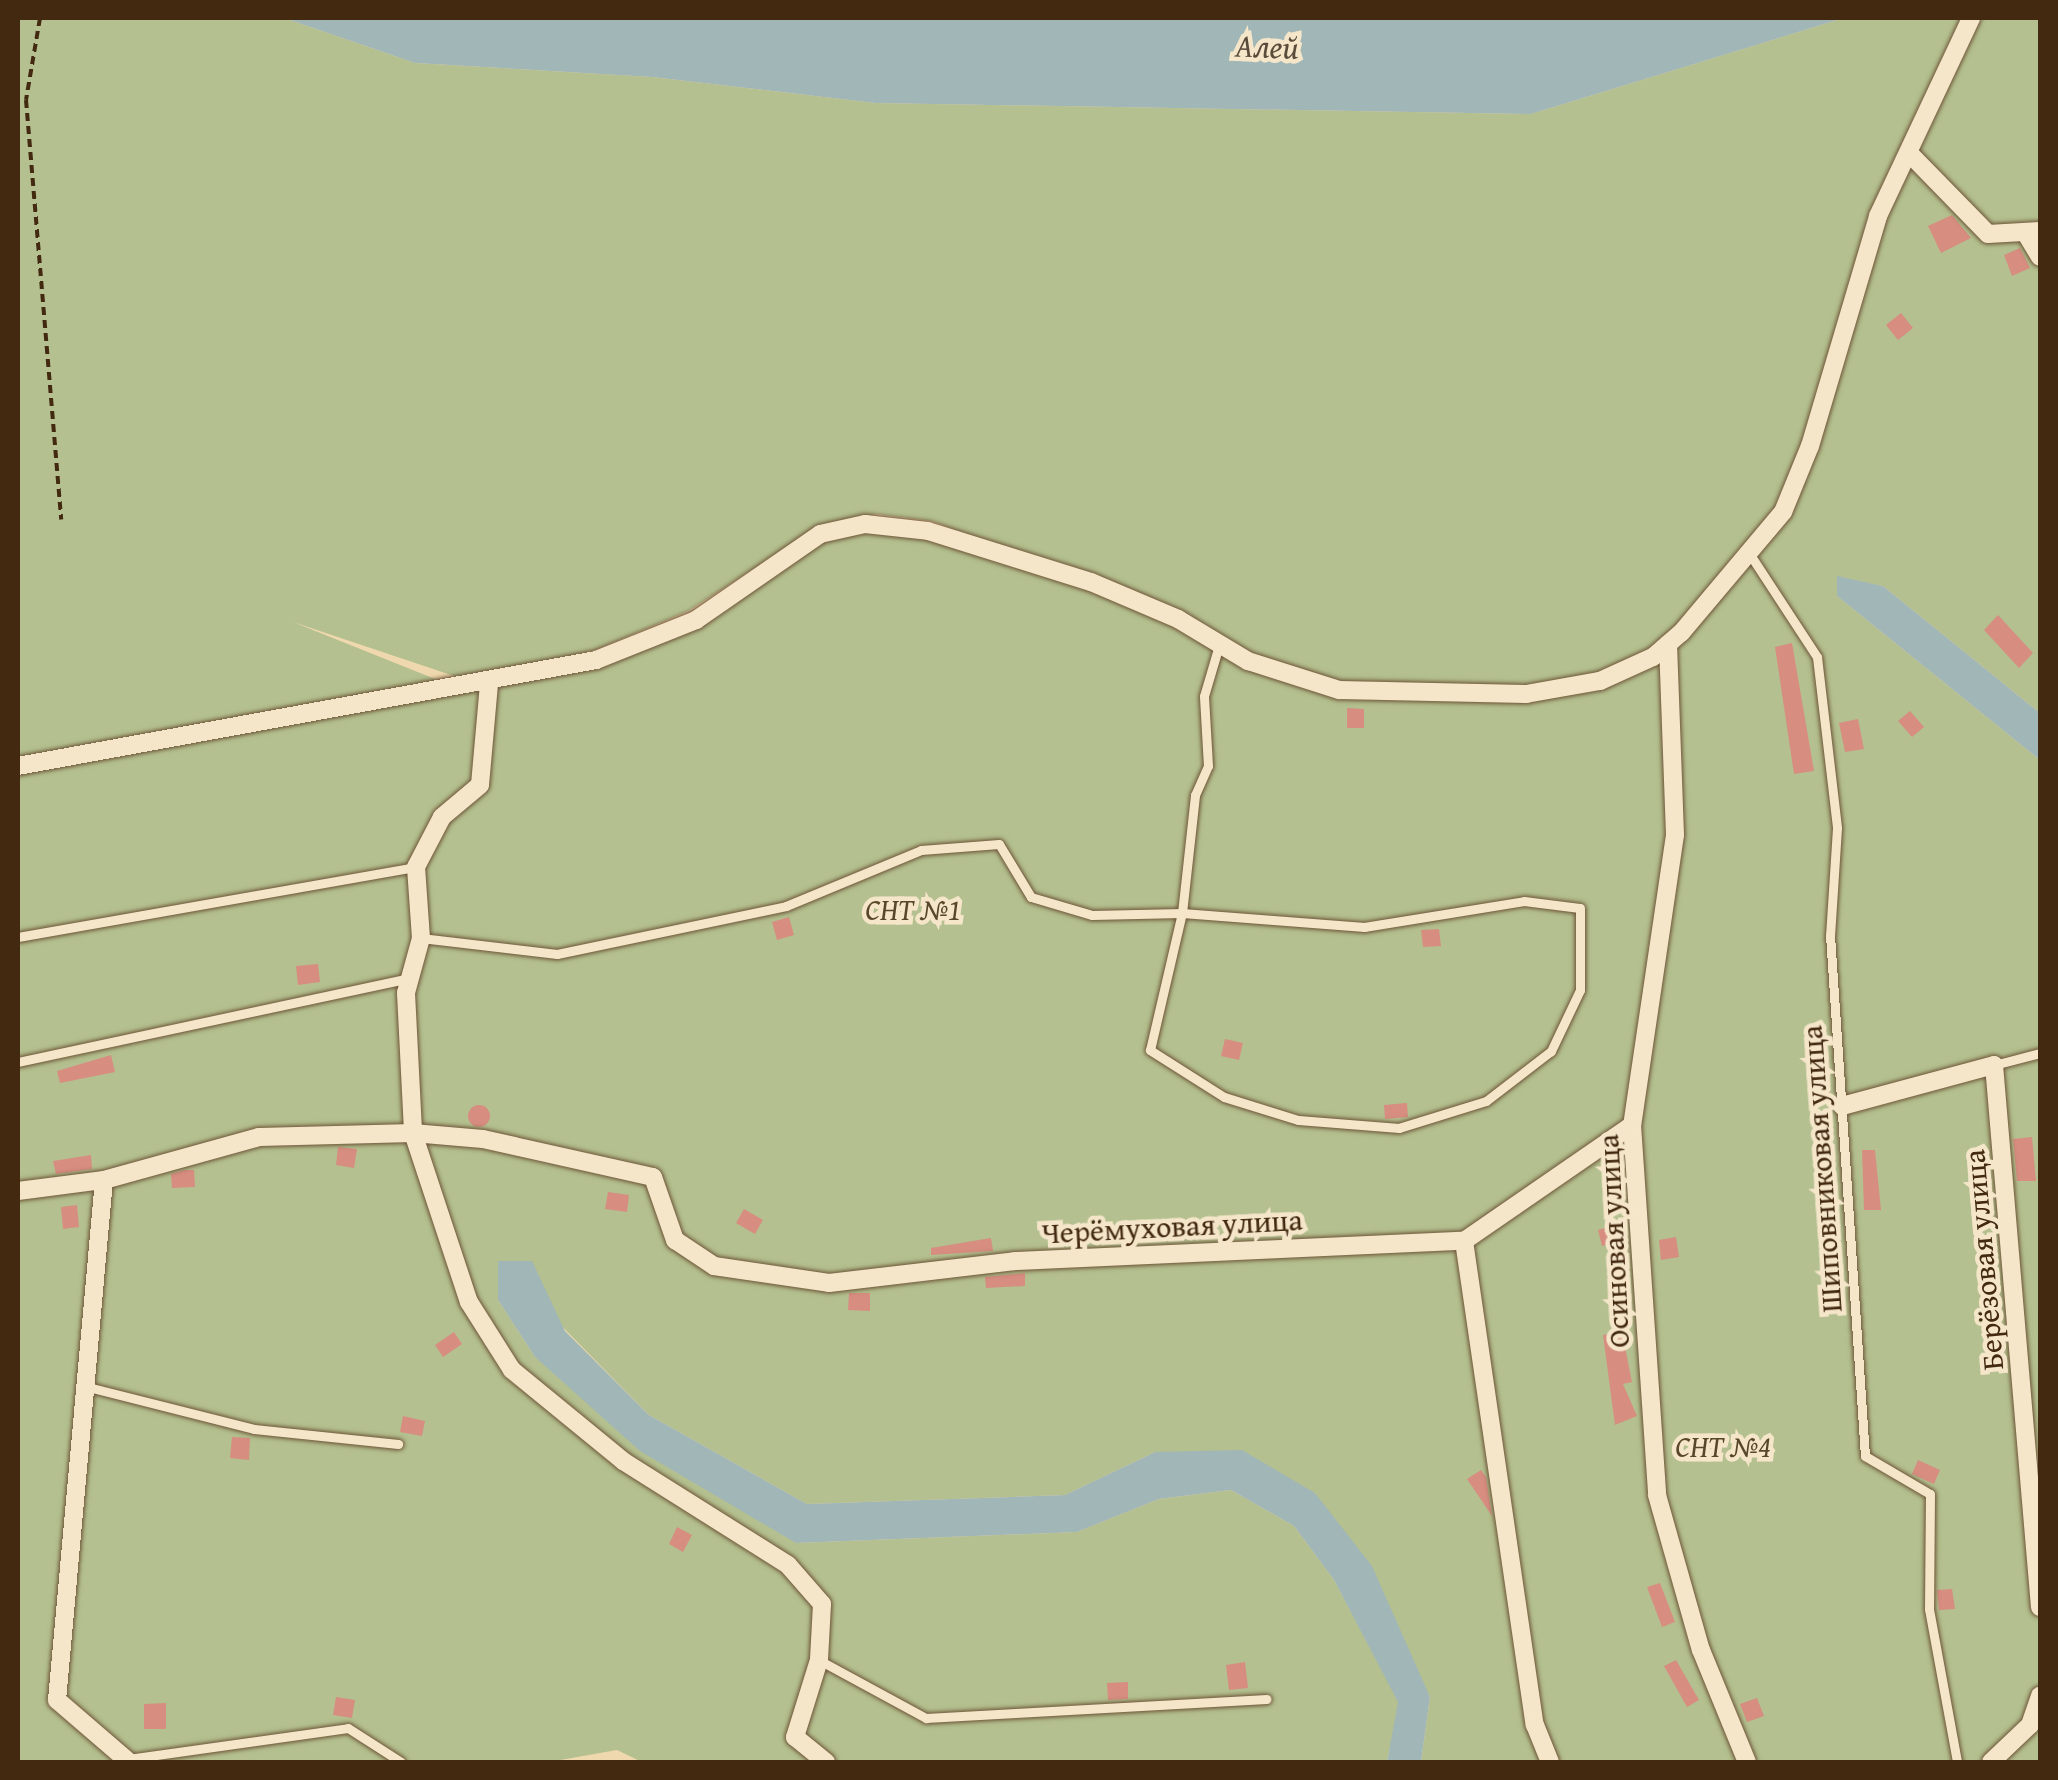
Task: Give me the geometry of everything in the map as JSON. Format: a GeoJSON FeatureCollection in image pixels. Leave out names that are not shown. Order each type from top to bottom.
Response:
{"type":"FeatureCollection","features":[{"type":"Feature","properties":{"kind":"street"},"geometry":{"type":"LineString","coordinates":[[18,766],[489,684],[596,660],[696,620],[820,534],[865,524],[928,532],[1092,582],[1178,619],[1248,661],[1339,690],[1526,694],[1600,682],[1668,644],[1783,512],[1797,479],[1878,216],[1971,18]]}},
{"type":"Feature","properties":{"kind":"street"},"geometry":{"type":"LineString","coordinates":[[1909,153],[1988,234],[2033,231],[2040,257]]}},
{"type":"Feature","properties":{"kind":"street","name":"Осиновая улица"},"geometry":{"type":"LineString","coordinates":[[1668,644],[1676,835],[1632,1125],[1657,1495],[1701,1650],[1747,1762]]}},
{"type":"Feature","properties":{"kind":"street"},"geometry":{"type":"LineString","coordinates":[[489,684],[480,785],[442,817],[416,867],[420,938],[410,978],[413,1133],[469,1302],[512,1370],[623,1462],[788,1565],[822,1604],[819,1660],[794,1737],[826,1762]]}},
{"type":"Feature","properties":{"kind":"street"},"geometry":{"type":"LineString","coordinates":[[1842,1106],[1994,1065]]}},
{"type":"Feature","properties":{"kind":"street","name":"Берёзовая улица"},"geometry":{"type":"LineString","coordinates":[[1994,1065],[2040,1607]]}},
{"type":"Feature","properties":{"kind":"street"},"geometry":{"type":"LineString","coordinates":[[1550,1762],[1536,1724],[1464,1240],[1632,1125]]}},
{"type":"Feature","properties":{"kind":"street"},"geometry":{"type":"LineString","coordinates":[[18,1190],[104,1180],[259,1138],[413,1133]]}},
{"type":"Feature","properties":{"kind":"street","name":"Черёмуховая улица"},"geometry":{"type":"LineString","coordinates":[[413,1133],[482,1138],[653,1177],[675,1240],[714,1266],[828,1283],[1015,1261],[1464,1240]]}},
{"type":"Feature","properties":{"kind":"street"},"geometry":{"type":"LineString","coordinates":[[104,1180],[57,1700],[129,1761]]}},
{"type":"Feature","properties":{"kind":"street"},"geometry":{"type":"LineString","coordinates":[[1991,1762],[2030,1725],[2040,1696]]}},
{"type":"Feature","properties":{"kind":"lane","name":"Шиповниковая улица"},"geometry":{"type":"LineString","coordinates":[[1749,553],[1817,657],[1837,828],[1830,935],[1865,1456],[1930,1494],[1929,1609],[1957,1762]]}},
{"type":"Feature","properties":{"kind":"lane"},"geometry":{"type":"LineString","coordinates":[[420,938],[557,954],[786,906],[922,850],[999,844],[1031,896],[1092,914],[1182,913],[1364,927],[1524,901],[1580,908],[1580,990],[1551,1051],[1486,1101],[1399,1128],[1298,1120],[1224,1097],[1150,1050],[1182,913],[1195,795],[1208,766],[1204,696],[1220,645]]}},
{"type":"Feature","properties":{"kind":"lane"},"geometry":{"type":"LineString","coordinates":[[18,937],[416,867]]}},
{"type":"Feature","properties":{"kind":"lane"},"geometry":{"type":"LineString","coordinates":[[18,1062],[410,978]]}},
{"type":"Feature","properties":{"kind":"lane"},"geometry":{"type":"LineString","coordinates":[[1994,1065],[2040,1053]]}},
{"type":"Feature","properties":{"kind":"lane"},"geometry":{"type":"LineString","coordinates":[[88,1387],[254,1429],[398,1444]]}},
{"type":"Feature","properties":{"kind":"lane"},"geometry":{"type":"LineString","coordinates":[[819,1660],[926,1718],[1266,1699]]}},
{"type":"Feature","properties":{"kind":"lane"},"geometry":{"type":"LineString","coordinates":[[129,1761],[348,1728],[401,1762]]}},
{"type":"Feature","properties":{"kind":"path"},"geometry":{"type":"LineString","coordinates":[[40,18],[26,100],[61,520]]}},
{"type":"Feature","properties":{"kind":"green space"},"geometry":{"type":"Polygon","coordinates":[[[18,18],[284,18],[415,63],[652,77],[875,103],[1531,114],[1844,18],[2040,18],[2040,713],[1883,586],[1837,577],[1837,596],[2040,760],[2040,1762],[1421,1762],[1430,1697],[1315,1493],[1155,1452],[1065,1495],[807,1504],[649,1415],[498,1261],[498,1300],[535,1357],[796,1543],[1077,1532],[1159,1499],[1231,1490],[1294,1526],[1334,1580],[1399,1702],[1387,1762],[642,1762],[617,1750],[549,1762],[18,1762],[18,18]],[[876,514],[822,524],[688,611],[595,650],[482,677],[460,678],[293,622],[460,689],[489,684],[696,620],[820,534],[875,529],[926,535],[1076,577],[933,521],[876,514]]]}},
{"type":"Feature","properties":{"kind":"water","name":"Алей"},"geometry":{"type":"Polygon","coordinates":[[[284,18],[1844,18],[1531,114],[875,103],[652,77],[415,63],[284,18]]]}},
{"type":"Feature","properties":{"kind":"water"},"geometry":{"type":"Polygon","coordinates":[[[1837,576],[1883,586],[2040,713],[2040,760],[1837,596],[1837,576]]]}},
{"type":"Feature","properties":{"kind":"water"},"geometry":{"type":"Polygon","coordinates":[[[498,1261],[532,1261],[565,1331],[649,1415],[807,1504],[1065,1495],[1155,1452],[1242,1450],[1315,1493],[1372,1566],[1430,1697],[1421,1762],[1387,1762],[1398,1702],[1334,1580],[1294,1526],[1231,1490],[1159,1499],[1077,1532],[796,1543],[640,1451],[535,1357],[498,1300],[498,1261]]]}},
{"type":"Feature","properties":{"kind":"building"},"geometry":{"type":"Polygon","coordinates":[[[1952,215],[1971,238],[1941,253],[1928,226],[1952,215]]]}},
{"type":"Feature","properties":{"kind":"building"},"geometry":{"type":"Polygon","coordinates":[[[2020,248],[2030,268],[2012,276],[2004,255],[2020,248]]]}},
{"type":"Feature","properties":{"kind":"building"},"geometry":{"type":"Polygon","coordinates":[[[1901,313],[1913,328],[1898,340],[1886,325],[1901,313]]]}},
{"type":"Feature","properties":{"kind":"building"},"geometry":{"type":"Polygon","coordinates":[[[1998,615],[2033,653],[2019,668],[1984,630],[1998,615]]]}},
{"type":"Feature","properties":{"kind":"building"},"geometry":{"type":"Polygon","coordinates":[[[1792,643],[1814,771],[1794,774],[1775,647],[1792,643]]]}},
{"type":"Feature","properties":{"kind":"building"},"geometry":{"type":"Polygon","coordinates":[[[1347,708],[1364,709],[1364,728],[1347,728],[1347,708]]]}},
{"type":"Feature","properties":{"kind":"building"},"geometry":{"type":"Polygon","coordinates":[[[1910,711],[1924,727],[1912,737],[1898,721],[1910,711]]]}},
{"type":"Feature","properties":{"kind":"building"},"geometry":{"type":"Polygon","coordinates":[[[1858,719],[1864,749],[1845,752],[1839,723],[1858,719]]]}},
{"type":"Feature","properties":{"kind":"building"},"geometry":{"type":"Polygon","coordinates":[[[789,917],[794,935],[777,940],[772,922],[789,917]]]}},
{"type":"Feature","properties":{"kind":"building"},"geometry":{"type":"Polygon","coordinates":[[[1439,929],[1441,946],[1423,947],[1421,930],[1439,929]]]}},
{"type":"Feature","properties":{"kind":"building"},"geometry":{"type":"Polygon","coordinates":[[[318,964],[320,982],[298,985],[296,966],[318,964]]]}},
{"type":"Feature","properties":{"kind":"building"},"geometry":{"type":"Polygon","coordinates":[[[1225,1039],[1243,1043],[1239,1060],[1221,1056],[1225,1039]]]}},
{"type":"Feature","properties":{"kind":"building"},"geometry":{"type":"Polygon","coordinates":[[[1816,1053],[1828,1053],[1830,1099],[1816,1100],[1816,1053]]]}},
{"type":"Feature","properties":{"kind":"building"},"geometry":{"type":"Polygon","coordinates":[[[111,1055],[115,1072],[60,1083],[57,1071],[111,1055]]]}},
{"type":"Feature","properties":{"kind":"building"},"geometry":{"type":"Polygon","coordinates":[[[1407,1103],[1408,1117],[1385,1119],[1384,1105],[1407,1103]]]}},
{"type":"Feature","properties":{"kind":"building"},"geometry":{"type":"Polygon","coordinates":[[[475,1105],[483,1105],[490,1116],[483,1127],[475,1127],[468,1120],[468,1112],[475,1105]]]}},
{"type":"Feature","properties":{"kind":"building"},"geometry":{"type":"Polygon","coordinates":[[[2032,1137],[2036,1181],[2017,1181],[2013,1139],[2032,1137]]]}},
{"type":"Feature","properties":{"kind":"building"},"geometry":{"type":"Polygon","coordinates":[[[338,1147],[357,1149],[354,1168],[336,1165],[338,1147]]]}},
{"type":"Feature","properties":{"kind":"building"},"geometry":{"type":"Polygon","coordinates":[[[1862,1150],[1875,1150],[1881,1210],[1864,1210],[1862,1150]]]}},
{"type":"Feature","properties":{"kind":"building"},"geometry":{"type":"Polygon","coordinates":[[[91,1155],[92,1169],[56,1174],[53,1161],[91,1155]]]}},
{"type":"Feature","properties":{"kind":"building"},"geometry":{"type":"Polygon","coordinates":[[[194,1170],[195,1187],[172,1188],[171,1174],[194,1170]]]}},
{"type":"Feature","properties":{"kind":"building"},"geometry":{"type":"Polygon","coordinates":[[[1835,1182],[1838,1201],[1819,1203],[1817,1184],[1835,1182]]]}},
{"type":"Feature","properties":{"kind":"building"},"geometry":{"type":"Polygon","coordinates":[[[608,1192],[629,1195],[627,1212],[605,1209],[608,1192]]]}},
{"type":"Feature","properties":{"kind":"building"},"geometry":{"type":"Polygon","coordinates":[[[77,1205],[79,1227],[63,1229],[61,1207],[77,1205]]]}},
{"type":"Feature","properties":{"kind":"building"},"geometry":{"type":"Polygon","coordinates":[[[744,1209],[763,1220],[755,1234],[736,1223],[744,1209]]]}},
{"type":"Feature","properties":{"kind":"building"},"geometry":{"type":"Polygon","coordinates":[[[1615,1225],[1620,1241],[1602,1246],[1598,1230],[1615,1225]]]}},
{"type":"Feature","properties":{"kind":"building"},"geometry":{"type":"Polygon","coordinates":[[[1676,1237],[1679,1257],[1661,1260],[1659,1240],[1676,1237]]]}},
{"type":"Feature","properties":{"kind":"building"},"geometry":{"type":"Polygon","coordinates":[[[991,1238],[993,1251],[931,1255],[931,1248],[991,1238]]]}},
{"type":"Feature","properties":{"kind":"building"},"geometry":{"type":"Polygon","coordinates":[[[1025,1273],[1025,1286],[986,1288],[985,1277],[1025,1273]]]}},
{"type":"Feature","properties":{"kind":"building"},"geometry":{"type":"Polygon","coordinates":[[[849,1293],[870,1293],[870,1311],[848,1310],[849,1293]]]}},
{"type":"Feature","properties":{"kind":"building"},"geometry":{"type":"Polygon","coordinates":[[[454,1332],[462,1344],[443,1357],[435,1345],[454,1332]]]}},
{"type":"Feature","properties":{"kind":"building"},"geometry":{"type":"Polygon","coordinates":[[[1622,1332],[1632,1382],[1623,1384],[1637,1416],[1615,1425],[1603,1335],[1622,1332]]]}},
{"type":"Feature","properties":{"kind":"building"},"geometry":{"type":"Polygon","coordinates":[[[403,1416],[425,1421],[422,1436],[400,1432],[403,1416]]]}},
{"type":"Feature","properties":{"kind":"building"},"geometry":{"type":"Polygon","coordinates":[[[232,1437],[250,1438],[249,1460],[230,1458],[232,1437]]]}},
{"type":"Feature","properties":{"kind":"building"},"geometry":{"type":"Polygon","coordinates":[[[1918,1460],[1940,1470],[1934,1484],[1912,1474],[1918,1460]]]}},
{"type":"Feature","properties":{"kind":"building"},"geometry":{"type":"Polygon","coordinates":[[[1481,1470],[1486,1477],[1492,1516],[1467,1479],[1481,1470]]]}},
{"type":"Feature","properties":{"kind":"building"},"geometry":{"type":"Polygon","coordinates":[[[677,1527],[692,1535],[683,1552],[669,1544],[677,1527]]]}},
{"type":"Feature","properties":{"kind":"building"},"geometry":{"type":"Polygon","coordinates":[[[1660,1583],[1675,1622],[1662,1627],[1647,1587],[1660,1583]]]}},
{"type":"Feature","properties":{"kind":"building"},"geometry":{"type":"Polygon","coordinates":[[[1952,1589],[1955,1609],[1939,1610],[1937,1590],[1952,1589]]]}},
{"type":"Feature","properties":{"kind":"building"},"geometry":{"type":"Polygon","coordinates":[[[1676,1660],[1699,1700],[1687,1707],[1664,1666],[1676,1660]]]}},
{"type":"Feature","properties":{"kind":"building"},"geometry":{"type":"Polygon","coordinates":[[[1245,1662],[1248,1688],[1229,1690],[1226,1665],[1245,1662]]]}},
{"type":"Feature","properties":{"kind":"building"},"geometry":{"type":"Polygon","coordinates":[[[1128,1682],[1128,1699],[1108,1700],[1107,1683],[1128,1682]]]}},
{"type":"Feature","properties":{"kind":"building"},"geometry":{"type":"Polygon","coordinates":[[[336,1697],[355,1700],[352,1718],[333,1715],[336,1697]]]}},
{"type":"Feature","properties":{"kind":"building"},"geometry":{"type":"Polygon","coordinates":[[[1757,1698],[1764,1716],[1747,1722],[1740,1704],[1757,1698]]]}},
{"type":"Feature","properties":{"kind":"building"},"geometry":{"type":"Polygon","coordinates":[[[166,1703],[166,1729],[144,1729],[144,1704],[166,1703]]]}},
{"type":"Feature","properties":{"kind":"park label","name":"СНТ №1"},"geometry":{"type":"Point","coordinates":[913,909]}},
{"type":"Feature","properties":{"kind":"park label","name":"СНТ №4"},"geometry":{"type":"Point","coordinates":[1723,1446]}}]}
